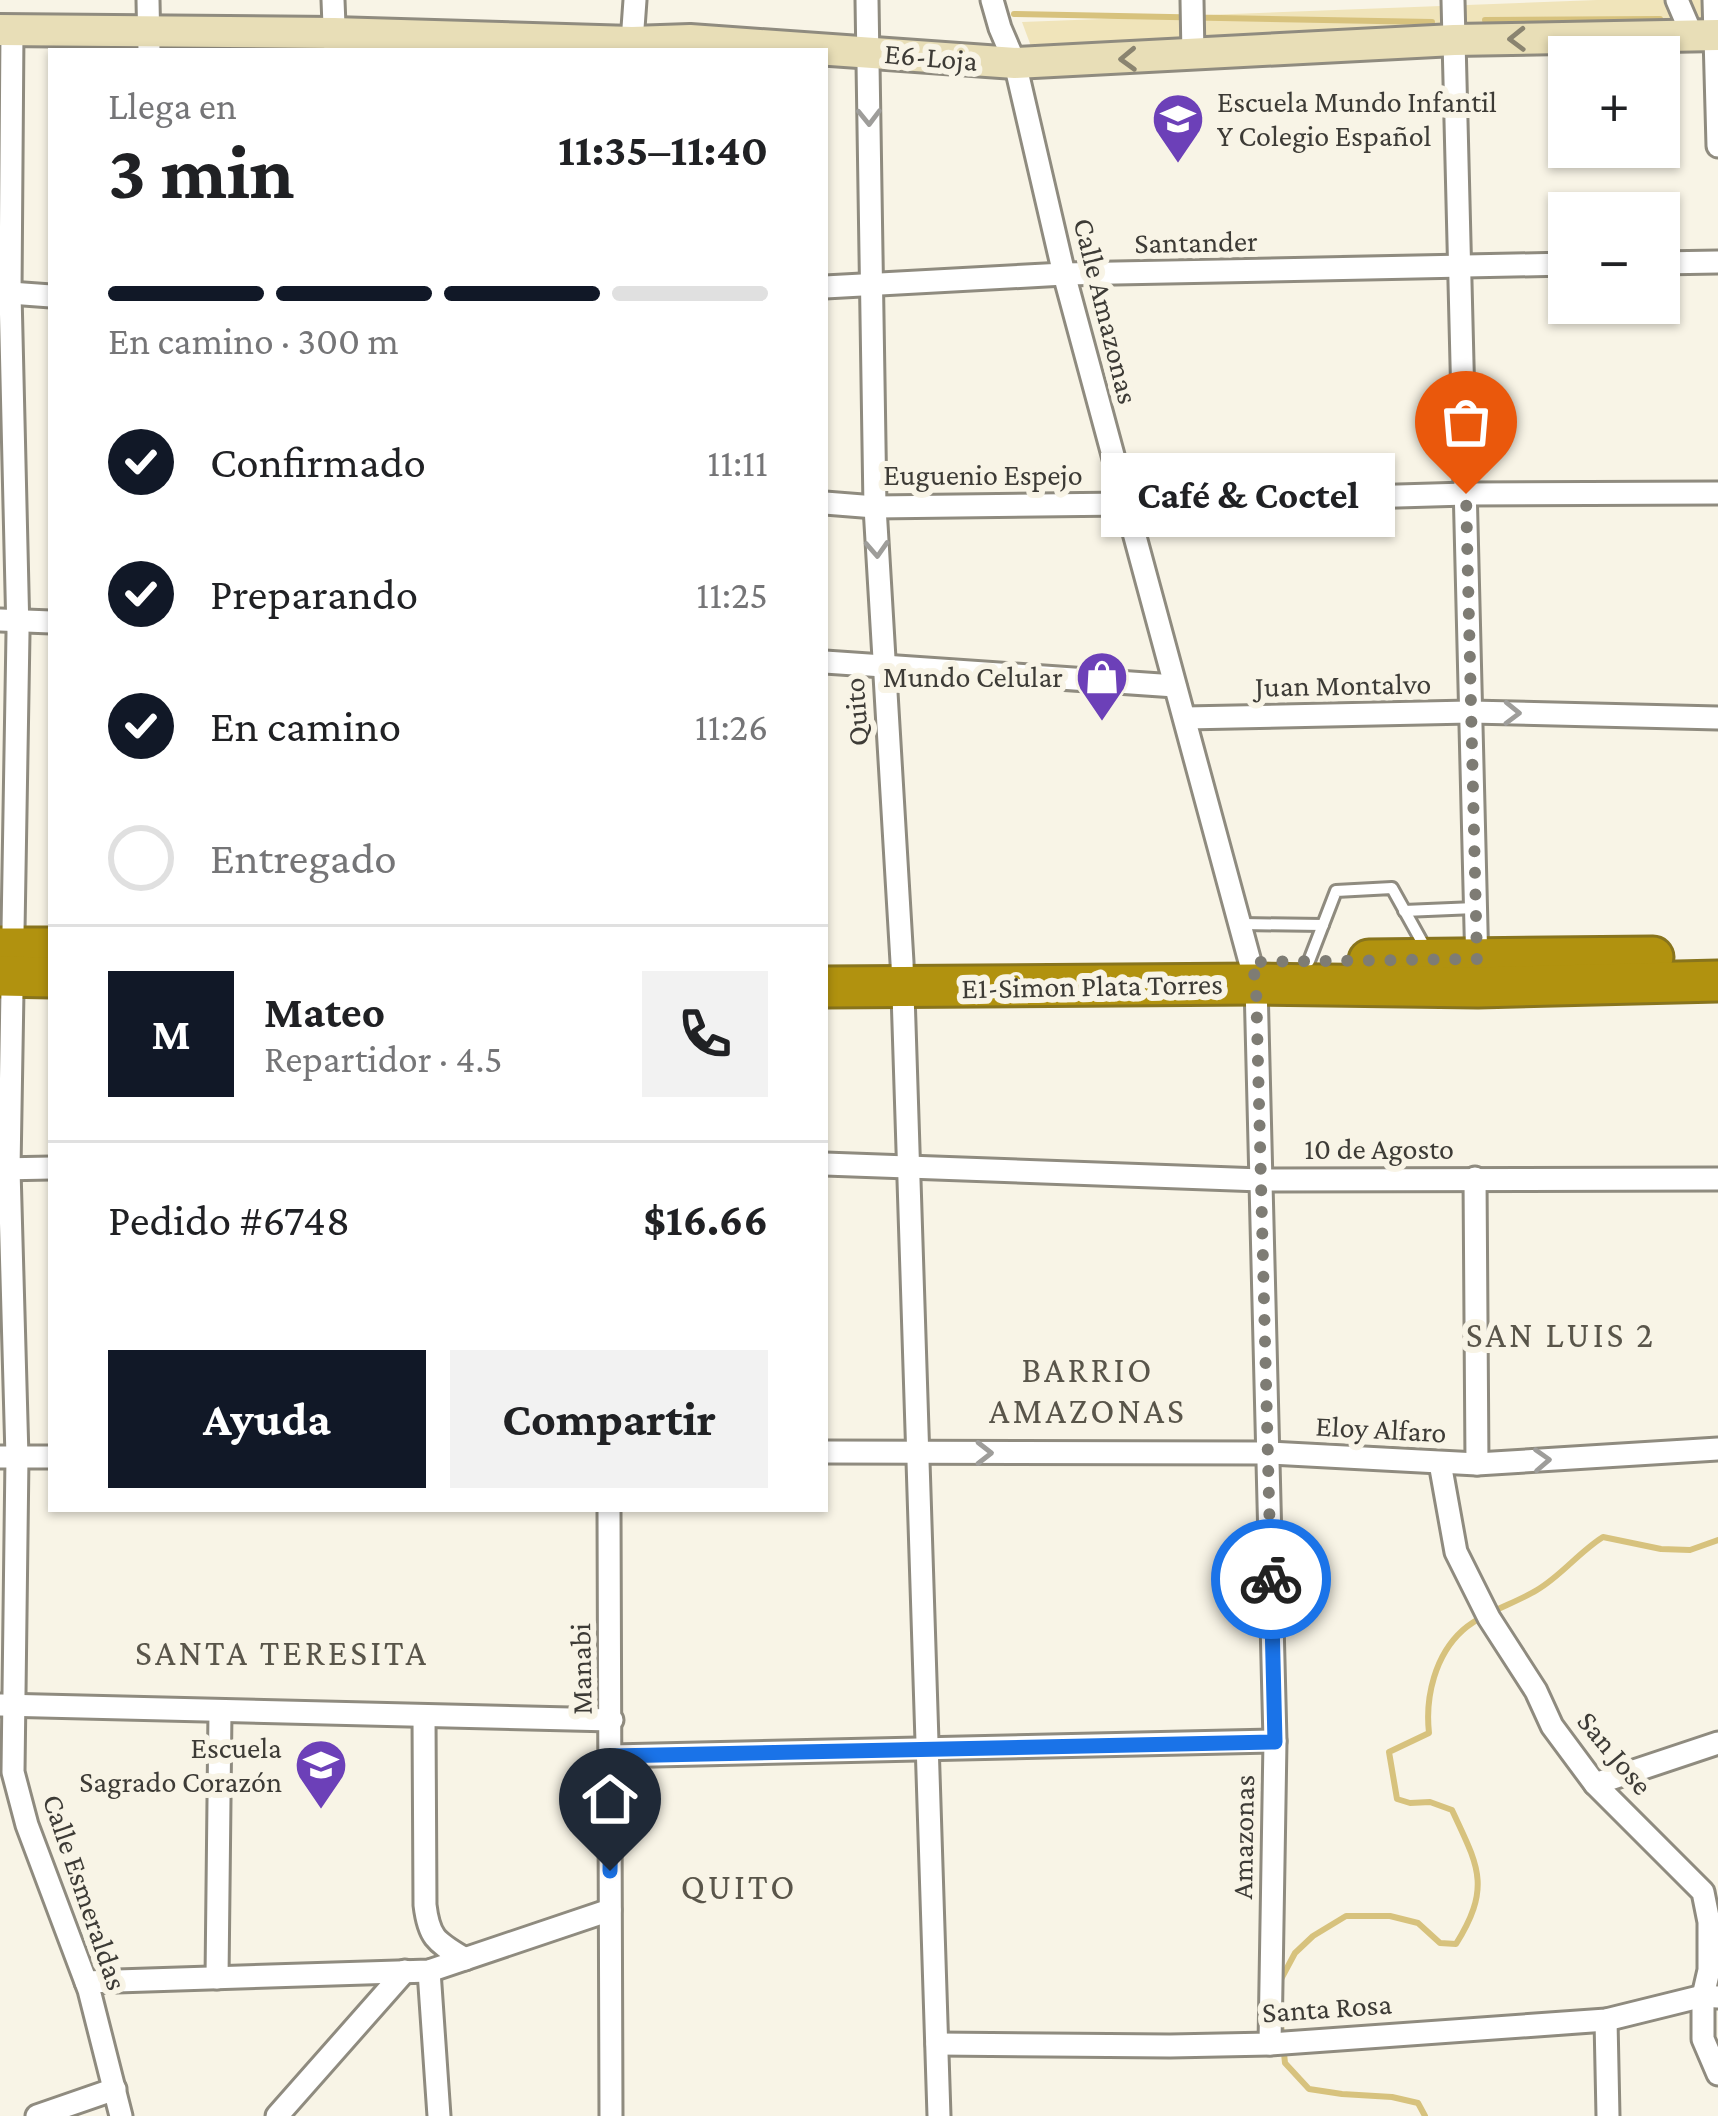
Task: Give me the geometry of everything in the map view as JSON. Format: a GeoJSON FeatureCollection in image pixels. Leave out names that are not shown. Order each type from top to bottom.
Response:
{"type":"FeatureCollection","features":[{"type":"Feature","properties":{"kind":"highway"},"geometry":{"type":"LineString","coordinates":[[1250,957],[1316,943],[1432,959],[1477,973],[1718,956]]}},
{"type":"Feature","properties":{"kind":"highway","name":"E1-Simon Plata Torres"},"geometry":{"type":"LineString","coordinates":[[828,987],[902,975],[1250,957],[1477,973],[1718,981]]}},
{"type":"Feature","properties":{"kind":"highway"},"geometry":{"type":"LineString","coordinates":[[828,962],[902,975]]}},
{"type":"Feature","properties":{"kind":"main road","name":"E6-Loja"},"geometry":{"type":"LineString","coordinates":[[6,30],[149,27],[334,42],[749,48]]}},
{"type":"Feature","properties":{"kind":"main road","name":"E6-Loja"},"geometry":{"type":"LineString","coordinates":[[828,51],[1015,64],[1454,40],[1708,35]]}},
{"type":"Feature","properties":{"kind":"street"},"geometry":{"type":"LineString","coordinates":[[334,0],[334,42]]}},
{"type":"Feature","properties":{"kind":"street"},"geometry":{"type":"LineString","coordinates":[[620,45],[634,0]]}},
{"type":"Feature","properties":{"kind":"street","name":"Quito"},"geometry":{"type":"LineString","coordinates":[[867,0],[875,507],[902,975],[939,2116]]}},
{"type":"Feature","properties":{"kind":"street","name":"Calle Amazonas"},"geometry":{"type":"LineString","coordinates":[[992,0],[1015,64],[1064,274],[1250,957]]}},
{"type":"Feature","properties":{"kind":"street"},"geometry":{"type":"LineString","coordinates":[[1192,0],[1192,56]]}},
{"type":"Feature","properties":{"kind":"street"},"geometry":{"type":"LineString","coordinates":[[1453,0],[1477,973]]}},
{"type":"Feature","properties":{"kind":"street"},"geometry":{"type":"LineString","coordinates":[[1677,0],[1708,35]]}},
{"type":"Feature","properties":{"kind":"street"},"geometry":{"type":"LineString","coordinates":[[1714,0],[1708,35],[1718,146]]}},
{"type":"Feature","properties":{"kind":"street","name":"Calle Esmeraldas"},"geometry":{"type":"LineString","coordinates":[[6,30],[8,620],[22,962],[4,1169],[6,1705],[26,1825],[86,1982],[121,2116]]}},
{"type":"Feature","properties":{"kind":"street"},"geometry":{"type":"LineString","coordinates":[[1680,263],[1718,262]]}},
{"type":"Feature","properties":{"kind":"street","name":"Santander"},"geometry":{"type":"LineString","coordinates":[[828,287],[1064,274],[1548,264]]}},
{"type":"Feature","properties":{"kind":"street"},"geometry":{"type":"LineString","coordinates":[[10,293],[48,296]]}},
{"type":"Feature","properties":{"kind":"street","name":"Euguenio Espejo"},"geometry":{"type":"LineString","coordinates":[[828,503],[875,507],[1466,494],[1718,494]]}},
{"type":"Feature","properties":{"kind":"street"},"geometry":{"type":"LineString","coordinates":[[8,620],[48,622]]}},
{"type":"Feature","properties":{"kind":"street"},"geometry":{"type":"LineString","coordinates":[[828,662],[1175,686]]}},
{"type":"Feature","properties":{"kind":"street","name":"Juan Montalvo"},"geometry":{"type":"LineString","coordinates":[[1185,718],[1470,712],[1718,718]]}},
{"type":"Feature","properties":{"kind":"street","name":"Amazonas"},"geometry":{"type":"LineString","coordinates":[[1250,957],[1261,1180],[1275,1742],[1270,2044]]}},
{"type":"Feature","properties":{"kind":"street","name":"10 de Agosto"},"geometry":{"type":"LineString","coordinates":[[828,1164],[1261,1180],[1718,1179]]}},
{"type":"Feature","properties":{"kind":"street"},"geometry":{"type":"LineString","coordinates":[[4,1169],[48,1168]]}},
{"type":"Feature","properties":{"kind":"street"},"geometry":{"type":"LineString","coordinates":[[1474,1178],[1478,1464]]}},
{"type":"Feature","properties":{"kind":"street","name":"Eloy Alfaro"},"geometry":{"type":"LineString","coordinates":[[828,1453],[1269,1453],[1478,1464],[1718,1449]]}},
{"type":"Feature","properties":{"kind":"street"},"geometry":{"type":"LineString","coordinates":[[8,1457],[48,1456]]}},
{"type":"Feature","properties":{"kind":"street","name":"San Jose"},"geometry":{"type":"LineString","coordinates":[[1440,1463],[1456,1552],[1552,1726],[1595,1784],[1703,1892],[1709,1922],[1711,1997],[1703,2039],[1718,2074]]}},
{"type":"Feature","properties":{"kind":"street","name":"Manabi"},"geometry":{"type":"LineString","coordinates":[[609,1512],[611,2116]]}},
{"type":"Feature","properties":{"kind":"street"},"geometry":{"type":"LineString","coordinates":[[6,1705],[612,1720]]}},
{"type":"Feature","properties":{"kind":"street"},"geometry":{"type":"LineString","coordinates":[[217,1978],[220,1711]]}},
{"type":"Feature","properties":{"kind":"street"},"geometry":{"type":"LineString","coordinates":[[424,1716],[428,1930],[465,1959]]}},
{"type":"Feature","properties":{"kind":"street"},"geometry":{"type":"LineString","coordinates":[[612,1756],[1275,1742]]}},
{"type":"Feature","properties":{"kind":"street"},"geometry":{"type":"LineString","coordinates":[[1595,1784],[1718,1743]]}},
{"type":"Feature","properties":{"kind":"street"},"geometry":{"type":"LineString","coordinates":[[86,1982],[429,1971],[610,1910]]}},
{"type":"Feature","properties":{"kind":"street"},"geometry":{"type":"LineString","coordinates":[[277,2116],[405,1971]]}},
{"type":"Feature","properties":{"kind":"street"},"geometry":{"type":"LineString","coordinates":[[429,1971],[439,2116]]}},
{"type":"Feature","properties":{"kind":"street","name":"Santa Rosa"},"geometry":{"type":"LineString","coordinates":[[937,2044],[1270,2044],[1606,2020],[1711,1997]]}},
{"type":"Feature","properties":{"kind":"street"},"geometry":{"type":"LineString","coordinates":[[1606,2020],[1608,2116]]}},
{"type":"Feature","properties":{"kind":"street"},"geometry":{"type":"LineString","coordinates":[[37,2116],[115,2089]]}},
{"type":"Feature","properties":{"kind":"lane"},"geometry":{"type":"LineString","coordinates":[[1316,943],[1336,891],[1392,888],[1432,959]]}},
{"type":"Feature","properties":{"kind":"lane"},"geometry":{"type":"LineString","coordinates":[[1404,910],[1475,908]]}},
{"type":"Feature","properties":{"kind":"shaded area"},"geometry":{"type":"Polygon","coordinates":[[[1597,0],[1718,0],[1718,34],[1032,49],[1022,22],[1597,0]]]}},
{"type":"Feature","properties":{"kind":"waterway"},"geometry":{"type":"LineString","coordinates":[[1014,14],[1432,22]]}},
{"type":"Feature","properties":{"kind":"waterway"},"geometry":{"type":"LineString","coordinates":[[1485,20],[1660,19]]}},
{"type":"Feature","properties":{"kind":"waterway"},"geometry":{"type":"LineString","coordinates":[[1280,1981],[1295,1953],[1346,1916],[1390,1916],[1418,1923],[1440,1943],[1456,1944],[1467,1924],[1477,1876],[1461,1829],[1452,1810],[1397,1799],[1389,1752],[1429,1733],[1434,1677],[1453,1640],[1480,1618],[1546,1584],[1603,1537],[1690,1550],[1718,1540]]}},
{"type":"Feature","properties":{"kind":"waterway"},"geometry":{"type":"LineString","coordinates":[[1281,2024],[1285,2063],[1309,2089],[1418,2103],[1425,2116]]}},
{"type":"Feature","properties":{"kind":"way so far"},"geometry":{"type":"LineString","coordinates":[[1271,1579],[1252,962],[1477,959],[1466,494]]}},
{"type":"Feature","properties":{"kind":"place","name":"Escuela Mundo Infantil Y Colegio Español"},"geometry":{"type":"Point","coordinates":[1178,165]}},
{"type":"Feature","properties":{"kind":"place","name":"Café & Coctel"},"geometry":{"type":"Point","coordinates":[1466,494]}},
{"type":"Feature","properties":{"kind":"place","name":"Mundo Celular"},"geometry":{"type":"Point","coordinates":[1102,723]}},
{"type":"Feature","properties":{"kind":"place","name":"Escuela Sagrado Corazón"},"geometry":{"type":"Point","coordinates":[321,1811]}},
{"type":"Feature","properties":{"kind":"district","name":"SAN LUIS 2"},"geometry":{"type":"Point","coordinates":[1561,1334]}},
{"type":"Feature","properties":{"kind":"district","name":"BARRIO AMAZONAS"},"geometry":{"type":"Point","coordinates":[1088,1390]}},
{"type":"Feature","properties":{"kind":"district","name":"SANTA TERESITA"},"geometry":{"type":"Point","coordinates":[282,1652]}},
{"type":"Feature","properties":{"kind":"district","name":"QUITO"},"geometry":{"type":"Point","coordinates":[739,1886]}},
{"type":"Feature","properties":{"kind":"route"},"geometry":{"type":"LineString","coordinates":[[610,1871],[612,1756],[1275,1742],[1271,1579]]}}]}
